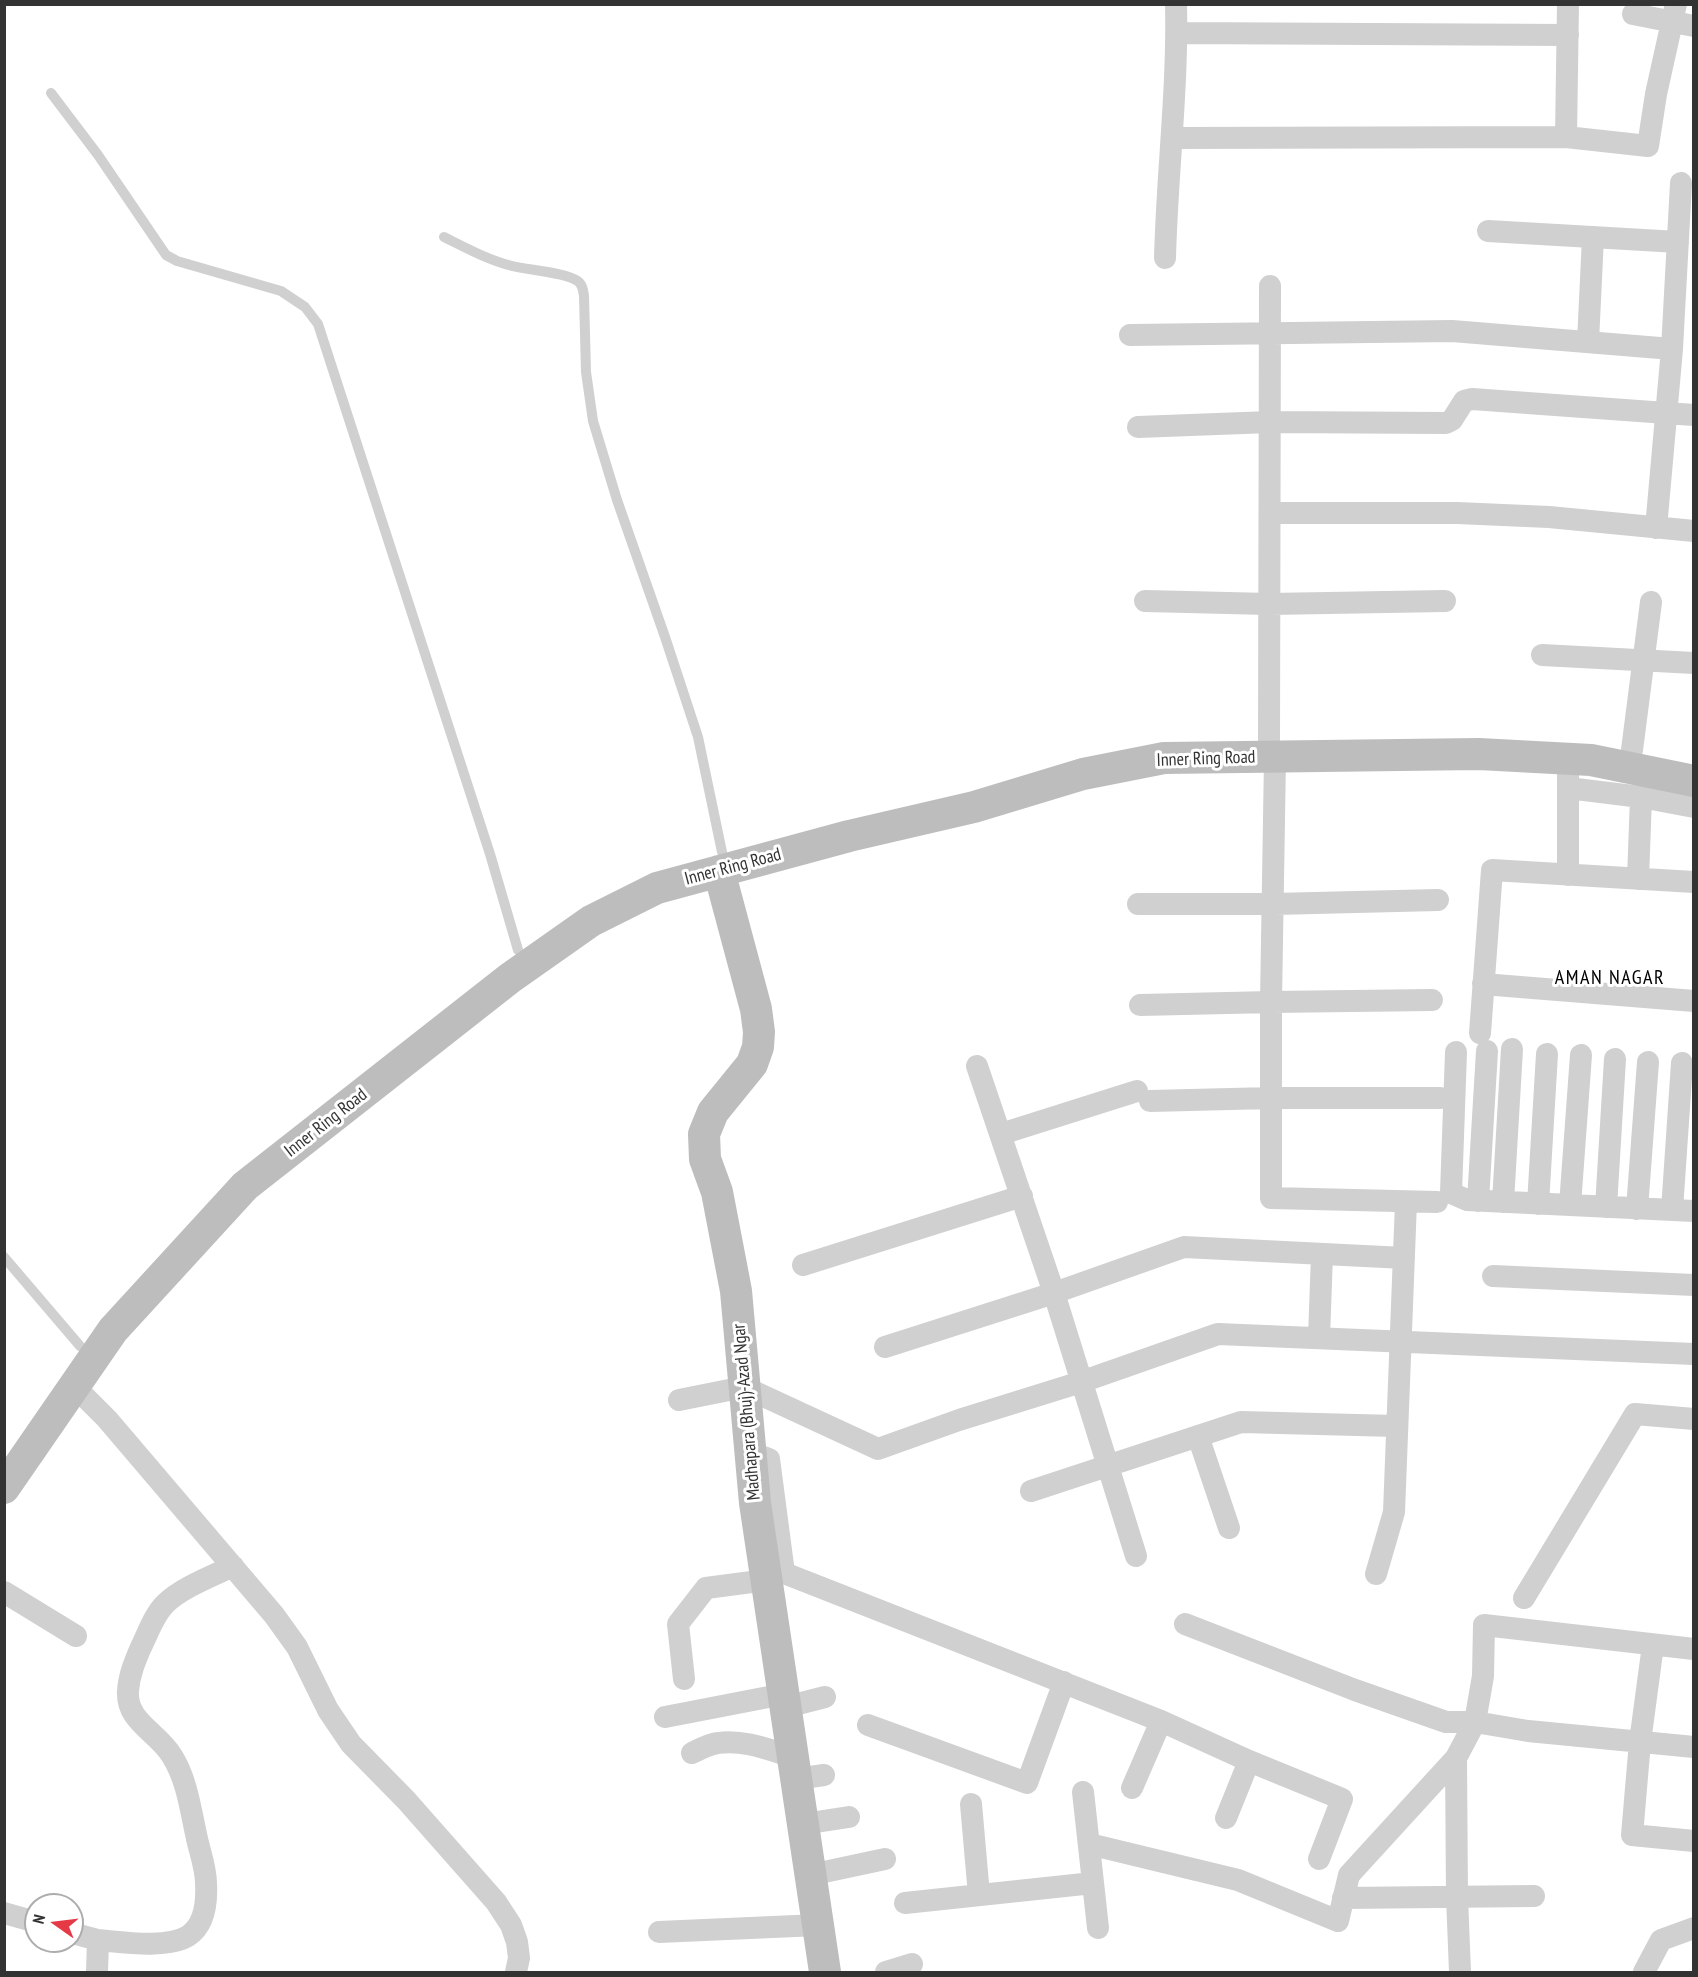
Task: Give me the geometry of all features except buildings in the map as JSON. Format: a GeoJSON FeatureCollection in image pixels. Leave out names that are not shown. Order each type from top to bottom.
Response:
{"type":"FeatureCollection","features":[{"type":"Feature","properties":{"kind":"main road","name":"Inner Ring Road"},"geometry":{"type":"LineString","coordinates":[[1272,748],[1479,736],[1593,742],[1694,762]]}},
{"type":"Feature","properties":{"kind":"main road","name":"Inner Ring Road"},"geometry":{"type":"LineString","coordinates":[[4,1488],[113,1330],[245,1186],[510,978],[591,921],[657,888],[720,861],[844,818],[969,789],[1078,756],[1163,740],[1272,748],[1479,754],[1568,774],[1590,760],[1694,780]]}},
{"type":"Feature","properties":{"kind":"main road","name":"Inner Ring Road"},"geometry":{"type":"LineString","coordinates":[[4,1456],[99,1318],[233,1173],[518,950],[581,905],[650,871],[720,861]]}},
{"type":"Feature","properties":{"kind":"main road","name":"Madhapara (Bhuj)-Azad Ngar"},"geometry":{"type":"LineString","coordinates":[[720,861],[756,1009],[759,1032],[758,1047],[752,1064],[714,1112],[704,1134],[705,1160],[717,1192],[736,1291],[755,1503],[785,1700],[804,1770],[803,1824],[825,1972]]}},
{"type":"Feature","properties":{"kind":"street"},"geometry":{"type":"LineString","coordinates":[[1165,258],[1165,225],[1173,138],[1176,4]]}},
{"type":"Feature","properties":{"kind":"street"},"geometry":{"type":"LineString","coordinates":[[1566,137],[1568,4]]}},
{"type":"Feature","properties":{"kind":"street"},"geometry":{"type":"LineString","coordinates":[[1173,138],[1566,137],[1648,146],[1656,94],[1681,17],[1633,15]]}},
{"type":"Feature","properties":{"kind":"street"},"geometry":{"type":"LineString","coordinates":[[1177,33],[1568,34]]}},
{"type":"Feature","properties":{"kind":"street"},"geometry":{"type":"LineString","coordinates":[[1656,528],[1672,349],[1681,183]]}},
{"type":"Feature","properties":{"kind":"street"},"geometry":{"type":"LineString","coordinates":[[1488,231],[1678,242]]}},
{"type":"Feature","properties":{"kind":"street"},"geometry":{"type":"LineString","coordinates":[[1588,342],[1593,237]]}},
{"type":"Feature","properties":{"kind":"street"},"geometry":{"type":"LineString","coordinates":[[1270,286],[1269,604],[1274,904],[1271,1002],[1271,1198],[1437,1202]]}},
{"type":"Feature","properties":{"kind":"street"},"geometry":{"type":"LineString","coordinates":[[1130,335],[1452,331],[1672,349]]}},
{"type":"Feature","properties":{"kind":"street"},"geometry":{"type":"LineString","coordinates":[[1138,427],[1270,422],[1446,423],[1452,420],[1464,401],[1472,399],[1694,415]]}},
{"type":"Feature","properties":{"kind":"street"},"geometry":{"type":"LineString","coordinates":[[1270,513],[1456,513],[1549,517],[1694,531]]}},
{"type":"Feature","properties":{"kind":"street"},"geometry":{"type":"LineString","coordinates":[[1145,601],[1269,604],[1445,601]]}},
{"type":"Feature","properties":{"kind":"street"},"geometry":{"type":"LineString","coordinates":[[1632,750],[1651,602]]}},
{"type":"Feature","properties":{"kind":"street"},"geometry":{"type":"LineString","coordinates":[[1542,654],[1694,663]]}},
{"type":"Feature","properties":{"kind":"street"},"geometry":{"type":"LineString","coordinates":[[1568,875],[1568,774],[1641,797],[1694,807]]}},
{"type":"Feature","properties":{"kind":"street"},"geometry":{"type":"LineString","coordinates":[[1638,879],[1641,797]]}},
{"type":"Feature","properties":{"kind":"street"},"geometry":{"type":"LineString","coordinates":[[1478,1201],[1483,984],[1491,870],[1694,882]]}},
{"type":"Feature","properties":{"kind":"street"},"geometry":{"type":"LineString","coordinates":[[1138,904],[1274,904],[1438,900]]}},
{"type":"Feature","properties":{"kind":"street"},"geometry":{"type":"LineString","coordinates":[[1483,984],[1694,1001]]}},
{"type":"Feature","properties":{"kind":"street"},"geometry":{"type":"LineString","coordinates":[[1140,1005],[1432,1000]]}},
{"type":"Feature","properties":{"kind":"street"},"geometry":{"type":"LineString","coordinates":[[1503,1202],[1512,1049]]}},
{"type":"Feature","properties":{"kind":"street"},"geometry":{"type":"LineString","coordinates":[[1456,1052],[1451,1192],[1467,1200],[1478,1201],[1682,1211],[1682,1064]]}},
{"type":"Feature","properties":{"kind":"street"},"geometry":{"type":"LineString","coordinates":[[1538,1204],[1547,1054]]}},
{"type":"Feature","properties":{"kind":"street"},"geometry":{"type":"LineString","coordinates":[[1570,1205],[1581,1055]]}},
{"type":"Feature","properties":{"kind":"street"},"geometry":{"type":"LineString","coordinates":[[1606,1207],[1615,1059]]}},
{"type":"Feature","properties":{"kind":"street"},"geometry":{"type":"LineString","coordinates":[[1637,1209],[1648,1062]]}},
{"type":"Feature","properties":{"kind":"street"},"geometry":{"type":"LineString","coordinates":[[977,1066],[1054,1293],[1136,1556]]}},
{"type":"Feature","properties":{"kind":"street"},"geometry":{"type":"LineString","coordinates":[[1001,1134],[1144,1096],[1440,1098]]}},
{"type":"Feature","properties":{"kind":"street"},"geometry":{"type":"LineString","coordinates":[[803,1265],[1022,1196]]}},
{"type":"Feature","properties":{"kind":"street"},"geometry":{"type":"LineString","coordinates":[[1376,1574],[1394,1512],[1406,1202]]}},
{"type":"Feature","properties":{"kind":"street"},"geometry":{"type":"LineString","coordinates":[[885,1347],[1054,1293],[1184,1247],[1404,1258]]}},
{"type":"Feature","properties":{"kind":"street"},"geometry":{"type":"LineString","coordinates":[[1319,1338],[1322,1254]]}},
{"type":"Feature","properties":{"kind":"street"},"geometry":{"type":"LineString","coordinates":[[1493,1276],[1694,1285]]}},
{"type":"Feature","properties":{"kind":"street"},"geometry":{"type":"LineString","coordinates":[[679,1400],[744,1387],[878,1449],[1218,1334],[1694,1354]]}},
{"type":"Feature","properties":{"kind":"street"},"geometry":{"type":"LineString","coordinates":[[75,1387],[107,1419],[274,1616],[297,1647],[327,1710],[351,1744],[406,1800],[496,1902],[511,1925],[517,1942],[519,1958],[516,1972]]}},
{"type":"Feature","properties":{"kind":"street"},"geometry":{"type":"LineString","coordinates":[[1524,1598],[1635,1414],[1694,1419]]}},
{"type":"Feature","properties":{"kind":"street"},"geometry":{"type":"LineString","coordinates":[[1031,1491],[1241,1422],[1396,1426]]}},
{"type":"Feature","properties":{"kind":"street"},"geometry":{"type":"LineString","coordinates":[[1198,1436],[1229,1528]]}},
{"type":"Feature","properties":{"kind":"street"},"geometry":{"type":"LineString","coordinates":[[750,1452],[769,1459],[784,1574],[1161,1721],[1249,1761],[1342,1799],[1319,1859]]}},
{"type":"Feature","properties":{"kind":"street"},"geometry":{"type":"LineString","coordinates":[[84,1936],[98,1940],[159,1944],[188,1936],[199,1925],[205,1908],[206,1881],[183,1778],[173,1756],[162,1741],[134,1716],[129,1704],[128,1690],[133,1666],[153,1621],[165,1604],[182,1592],[233,1566]]}},
{"type":"Feature","properties":{"kind":"street"},"geometry":{"type":"LineString","coordinates":[[684,1679],[678,1624],[706,1588],[767,1580]]}},
{"type":"Feature","properties":{"kind":"street"},"geometry":{"type":"LineString","coordinates":[[4,1592],[76,1636]]}},
{"type":"Feature","properties":{"kind":"street"},"geometry":{"type":"LineString","coordinates":[[1185,1624],[1355,1690],[1446,1722],[1475,1722],[1528,1731],[1694,1747]]}},
{"type":"Feature","properties":{"kind":"street"},"geometry":{"type":"LineString","coordinates":[[1089,1844],[1238,1880],[1338,1921],[1349,1875],[1456,1758],[1475,1722],[1483,1676],[1484,1625],[1694,1649]]}},
{"type":"Feature","properties":{"kind":"street"},"geometry":{"type":"LineString","coordinates":[[1653,1645],[1632,1835],[1694,1841]]}},
{"type":"Feature","properties":{"kind":"street"},"geometry":{"type":"LineString","coordinates":[[868,1725],[1027,1783],[1064,1682]]}},
{"type":"Feature","properties":{"kind":"street"},"geometry":{"type":"LineString","coordinates":[[665,1718],[785,1700],[825,1697]]}},
{"type":"Feature","properties":{"kind":"street"},"geometry":{"type":"LineString","coordinates":[[1132,1788],[1161,1721]]}},
{"type":"Feature","properties":{"kind":"street"},"geometry":{"type":"LineString","coordinates":[[692,1753],[719,1743],[751,1745],[804,1770]]}},
{"type":"Feature","properties":{"kind":"street"},"geometry":{"type":"LineString","coordinates":[[1456,1758],[1460,1972]]}},
{"type":"Feature","properties":{"kind":"street"},"geometry":{"type":"LineString","coordinates":[[1226,1818],[1249,1761]]}},
{"type":"Feature","properties":{"kind":"street"},"geometry":{"type":"LineString","coordinates":[[1083,1792],[1098,1928]]}},
{"type":"Feature","properties":{"kind":"street"},"geometry":{"type":"LineString","coordinates":[[971,1804],[979,1895]]}},
{"type":"Feature","properties":{"kind":"street"},"geometry":{"type":"LineString","coordinates":[[803,1824],[849,1817]]}},
{"type":"Feature","properties":{"kind":"street"},"geometry":{"type":"LineString","coordinates":[[810,1875],[885,1859]]}},
{"type":"Feature","properties":{"kind":"street"},"geometry":{"type":"LineString","coordinates":[[905,1903],[1093,1883]]}},
{"type":"Feature","properties":{"kind":"street"},"geometry":{"type":"LineString","coordinates":[[1343,1898],[1534,1896]]}},
{"type":"Feature","properties":{"kind":"street"},"geometry":{"type":"LineString","coordinates":[[4,1913],[24,1919]]}},
{"type":"Feature","properties":{"kind":"street"},"geometry":{"type":"LineString","coordinates":[[659,1932],[818,1925]]}},
{"type":"Feature","properties":{"kind":"street"},"geometry":{"type":"LineString","coordinates":[[1644,1972],[1661,1940],[1694,1928]]}},
{"type":"Feature","properties":{"kind":"street"},"geometry":{"type":"LineString","coordinates":[[97,1972],[98,1940]]}},
{"type":"Feature","properties":{"kind":"street"},"geometry":{"type":"LineString","coordinates":[[886,1972],[912,1964]]}},
{"type":"Feature","properties":{"kind":"lane"},"geometry":{"type":"LineString","coordinates":[[51,93],[98,155],[166,255],[177,261],[281,291],[305,307],[318,324],[486,842],[518,950]]}},
{"type":"Feature","properties":{"kind":"lane"},"geometry":{"type":"LineString","coordinates":[[444,237],[488,259],[511,266],[566,276],[576,280],[582,286],[586,372],[593,421],[617,500],[698,737],[720,861]]}},
{"type":"Feature","properties":{"kind":"lane"},"geometry":{"type":"LineString","coordinates":[[4,1257],[80,1346]]}},
{"type":"Feature","properties":{"kind":"district","name":"AMAN NAGAR"},"geometry":{"type":"Point","coordinates":[1610,978]}}]}
